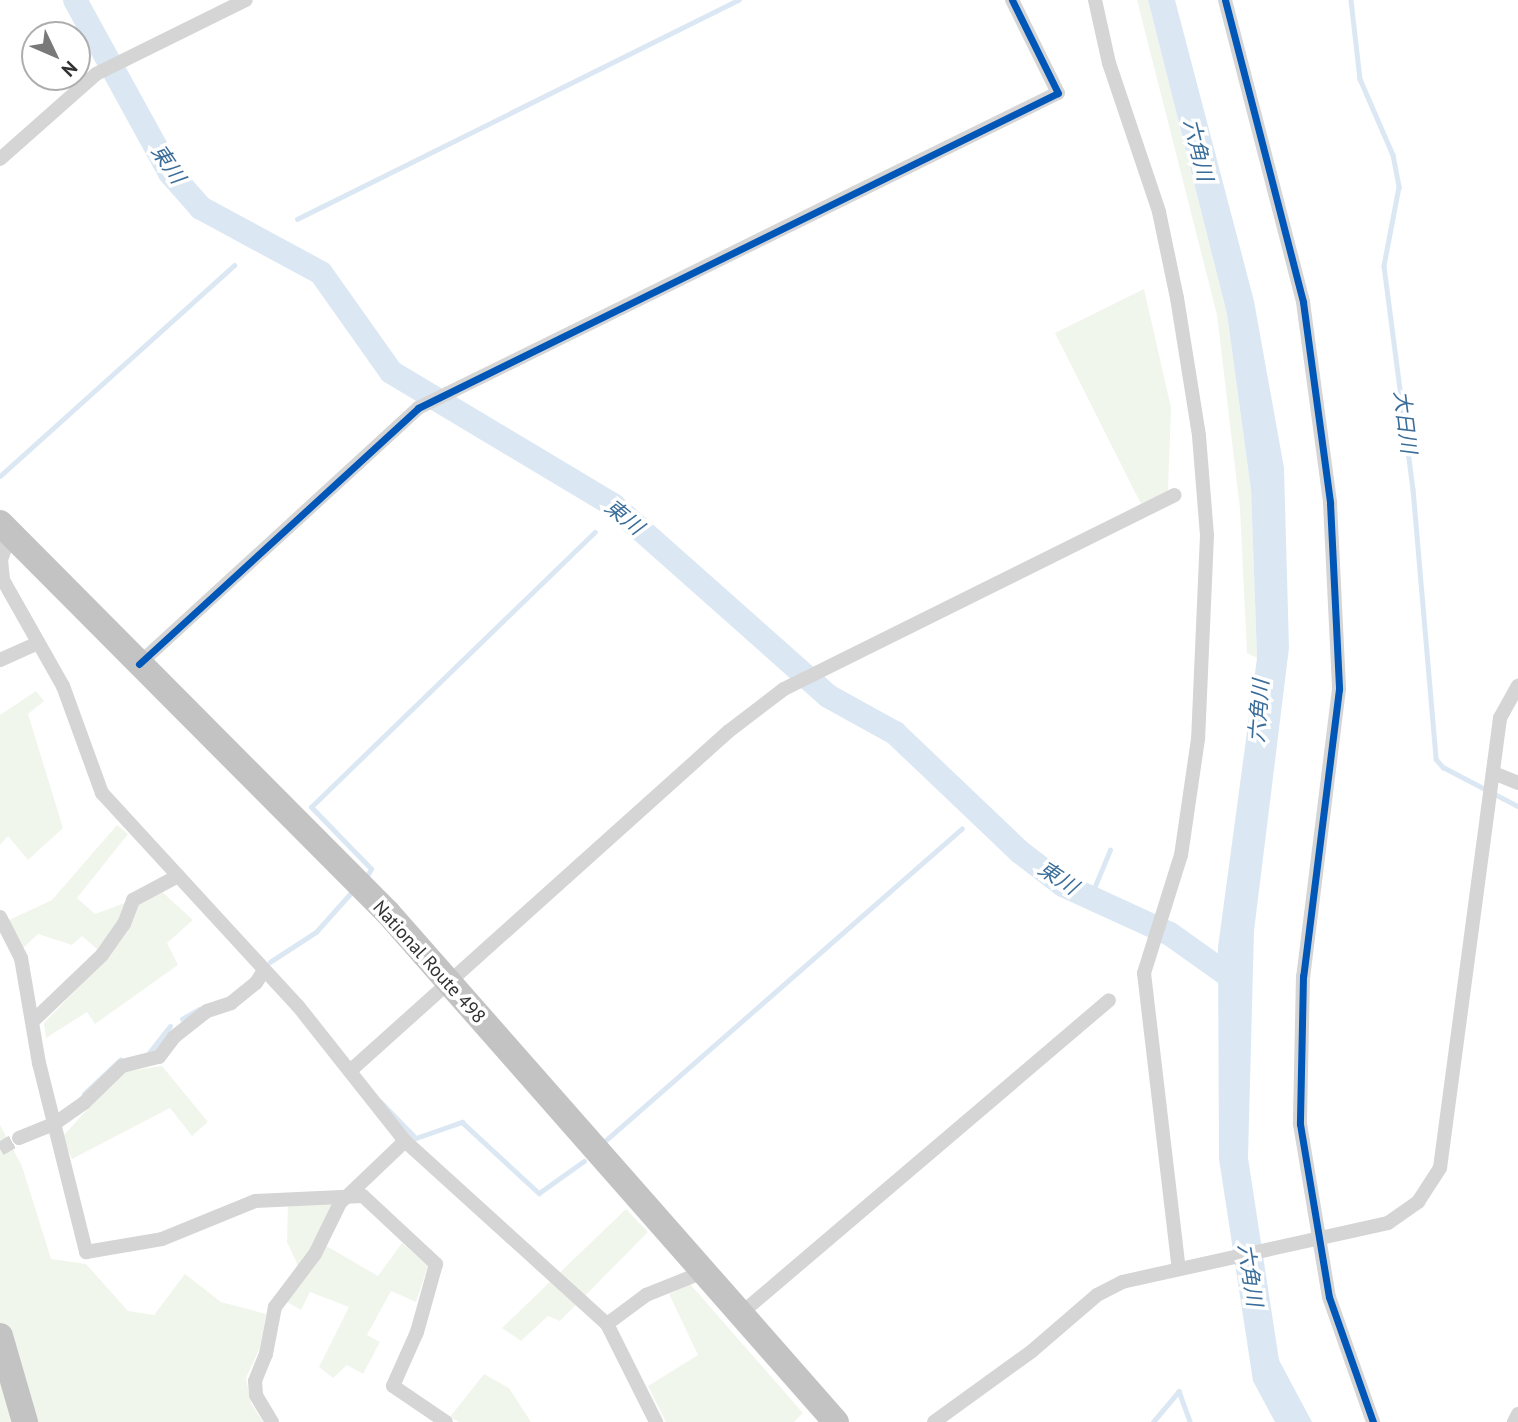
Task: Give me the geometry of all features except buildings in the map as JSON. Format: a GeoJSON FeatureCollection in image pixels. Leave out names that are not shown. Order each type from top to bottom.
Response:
{"type":"FeatureCollection","features":[{"type":"Feature","properties":{"kind":"highway","name":"National Route 498"},"geometry":{"type":"LineString","coordinates":[[5,529],[388,913],[738,1316],[836,1422]]}},
{"type":"Feature","properties":{"kind":"highway"},"geometry":{"type":"LineString","coordinates":[[0,1336],[24,1422]]}},
{"type":"Feature","properties":{"kind":"street"},"geometry":{"type":"LineString","coordinates":[[0,159],[96,74],[246,0]]}},
{"type":"Feature","properties":{"kind":"street"},"geometry":{"type":"LineString","coordinates":[[139,664],[418,408],[1058,93],[1012,0]]}},
{"type":"Feature","properties":{"kind":"street"},"geometry":{"type":"LineString","coordinates":[[1096,0],[1109,63],[1159,212],[1201,461],[1207,535],[1204,657],[1196,752],[1170,896],[1149,949],[1144,972],[1183,1268]]}},
{"type":"Feature","properties":{"kind":"street"},"geometry":{"type":"LineString","coordinates":[[1225,0],[1303,302],[1335,563],[1339,689],[1303,975],[1300,1124],[1315,1241],[1329,1297],[1373,1422]]}},
{"type":"Feature","properties":{"kind":"street"},"geometry":{"type":"LineString","coordinates":[[350,1071],[729,731],[792,686],[1174,495]]}},
{"type":"Feature","properties":{"kind":"street"},"geometry":{"type":"LineString","coordinates":[[5,529],[1,560],[3,580],[63,686],[97,786],[264,970],[405,1140],[607,1324],[656,1422]]}},
{"type":"Feature","properties":{"kind":"street"},"geometry":{"type":"LineString","coordinates":[[0,660],[38,643]]}},
{"type":"Feature","properties":{"kind":"street"},"geometry":{"type":"LineString","coordinates":[[934,1422],[1032,1351],[1097,1294],[1122,1282],[1388,1223],[1418,1202],[1440,1168],[1496,774],[1500,719],[1518,686]]}},
{"type":"Feature","properties":{"kind":"street"},"geometry":{"type":"LineString","coordinates":[[1496,774],[1518,783]]}},
{"type":"Feature","properties":{"kind":"street"},"geometry":{"type":"LineString","coordinates":[[33,1021],[102,956],[124,924],[133,900],[178,876]]}},
{"type":"Feature","properties":{"kind":"street"},"geometry":{"type":"LineString","coordinates":[[0,917],[21,958],[54,1124],[86,1252],[162,1239],[255,1201],[349,1194],[363,1196],[389,1217],[436,1264],[417,1332],[393,1386],[446,1422]]}},
{"type":"Feature","properties":{"kind":"street"},"geometry":{"type":"LineString","coordinates":[[19,1138],[54,1124],[84,1103],[121,1066],[159,1057],[174,1037],[207,1011],[231,1003],[256,983],[264,970]]}},
{"type":"Feature","properties":{"kind":"street"},"geometry":{"type":"LineString","coordinates":[[738,1316],[1109,1000]]}},
{"type":"Feature","properties":{"kind":"street"},"geometry":{"type":"LineString","coordinates":[[272,1422],[256,1395],[255,1381],[266,1354],[271,1317],[349,1194],[405,1140]]}},
{"type":"Feature","properties":{"kind":"street"},"geometry":{"type":"LineString","coordinates":[[607,1324],[646,1295],[701,1273]]}},
{"type":"Feature","properties":{"kind":"street"},"geometry":{"type":"LineString","coordinates":[[1514,1422],[1518,1414]]}},
{"type":"Feature","properties":{"kind":"shaded area"},"geometry":{"type":"Polygon","coordinates":[[[1137,0],[1148,0],[1227,314],[1251,489],[1257,658],[1247,653],[1240,509],[1217,315],[1137,0]]]}},
{"type":"Feature","properties":{"kind":"shaded area"},"geometry":{"type":"Polygon","coordinates":[[[1144,289],[1171,408],[1168,491],[1141,504],[1055,333],[1144,289]]]}},
{"type":"Feature","properties":{"kind":"shaded area"},"geometry":{"type":"Polygon","coordinates":[[[36,691],[44,701],[28,714],[63,828],[28,860],[8,836],[0,845],[0,715],[36,691]]]}},
{"type":"Feature","properties":{"kind":"shaded area"},"geometry":{"type":"Polygon","coordinates":[[[117,825],[128,834],[77,898],[95,914],[160,890],[193,920],[167,943],[178,965],[95,1024],[87,1012],[46,1038],[44,1023],[107,958],[82,936],[72,945],[38,934],[20,951],[9,920],[52,900],[117,825]]]}},
{"type":"Feature","properties":{"kind":"shaded area"},"geometry":{"type":"Polygon","coordinates":[[[162,1066],[208,1122],[192,1136],[170,1108],[72,1159],[62,1137],[122,1072],[162,1066]]]}},
{"type":"Feature","properties":{"kind":"shaded area"},"geometry":{"type":"Polygon","coordinates":[[[0,1125],[22,1166],[51,1259],[86,1264],[128,1311],[154,1315],[185,1274],[221,1302],[266,1314],[260,1348],[246,1378],[251,1403],[263,1422],[0,1422],[0,1125]]]}},
{"type":"Feature","properties":{"kind":"shaded area"},"geometry":{"type":"Polygon","coordinates":[[[334,1202],[318,1241],[378,1276],[402,1243],[428,1266],[416,1302],[391,1291],[367,1335],[380,1342],[363,1374],[347,1365],[333,1378],[319,1367],[349,1307],[310,1292],[301,1310],[278,1297],[299,1268],[287,1242],[288,1204],[334,1202]]]}},
{"type":"Feature","properties":{"kind":"shaded area"},"geometry":{"type":"Polygon","coordinates":[[[626,1209],[648,1232],[560,1321],[548,1316],[521,1341],[502,1328],[626,1209]]]}},
{"type":"Feature","properties":{"kind":"shaded area"},"geometry":{"type":"Polygon","coordinates":[[[690,1284],[803,1413],[794,1422],[666,1422],[648,1386],[698,1355],[669,1294],[690,1284]]]}},
{"type":"Feature","properties":{"kind":"shaded area"},"geometry":{"type":"Polygon","coordinates":[[[484,1374],[509,1388],[531,1422],[459,1422],[450,1417],[484,1374]]]}},
{"type":"Feature","properties":{"kind":"water","name":"六角川"},"geometry":{"type":"Polygon","coordinates":[[[1148,0],[1175,0],[1254,301],[1284,468],[1289,648],[1254,931],[1248,1158],[1279,1360],[1312,1422],[1275,1422],[1253,1381],[1219,1159],[1218,947],[1257,658],[1251,490],[1227,314],[1148,0]]]}},
{"type":"Feature","properties":{"kind":"waterway","name":"東川"},"geometry":{"type":"LineString","coordinates":[[75,0],[170,173],[201,208],[321,273],[391,372],[613,505],[828,696],[895,733],[1020,852],[1063,885],[1170,934],[1239,983]]}},
{"type":"Feature","properties":{"kind":"waterway"},"geometry":{"type":"LineString","coordinates":[[297,219],[739,0]]}},
{"type":"Feature","properties":{"kind":"waterway","name":"大日川"},"geometry":{"type":"LineString","coordinates":[[1351,0],[1360,79],[1393,155],[1399,187],[1384,266],[1413,489],[1436,759],[1443,767],[1518,806]]}},
{"type":"Feature","properties":{"kind":"waterway"},"geometry":{"type":"LineString","coordinates":[[0,476],[234,265]]}},
{"type":"Feature","properties":{"kind":"waterway"},"geometry":{"type":"LineString","coordinates":[[367,876],[371,869],[311,807],[595,532]]}},
{"type":"Feature","properties":{"kind":"waterway"},"geometry":{"type":"LineString","coordinates":[[605,1141],[962,829]]}},
{"type":"Feature","properties":{"kind":"waterway"},"geometry":{"type":"LineString","coordinates":[[1090,898],[1110,850]]}},
{"type":"Feature","properties":{"kind":"waterway"},"geometry":{"type":"LineString","coordinates":[[270,962],[316,932],[350,894]]}},
{"type":"Feature","properties":{"kind":"waterway"},"geometry":{"type":"LineString","coordinates":[[182,1019],[199,1009]]}},
{"type":"Feature","properties":{"kind":"waterway"},"geometry":{"type":"LineString","coordinates":[[149,1053],[170,1026]]}},
{"type":"Feature","properties":{"kind":"waterway"},"geometry":{"type":"LineString","coordinates":[[84,1094],[120,1060]]}},
{"type":"Feature","properties":{"kind":"waterway"},"geometry":{"type":"LineString","coordinates":[[381,1102],[416,1138],[462,1122],[539,1193],[584,1161]]}},
{"type":"Feature","properties":{"kind":"waterway"},"geometry":{"type":"LineString","coordinates":[[1153,1422],[1179,1391],[1190,1422]]}},
{"type":"Feature","properties":{"kind":"tunnel"},"geometry":{"type":"LineString","coordinates":[[0,1149],[19,1138]]}},
{"type":"Feature","properties":{"kind":"cycle path"},"geometry":{"type":"LineString","coordinates":[[139,664],[418,408],[1058,93],[1012,0]]}},
{"type":"Feature","properties":{"kind":"cycle path"},"geometry":{"type":"LineString","coordinates":[[1225,0],[1303,302],[1330,503],[1339,689],[1303,976],[1300,1124],[1329,1297],[1373,1422]]}}]}
